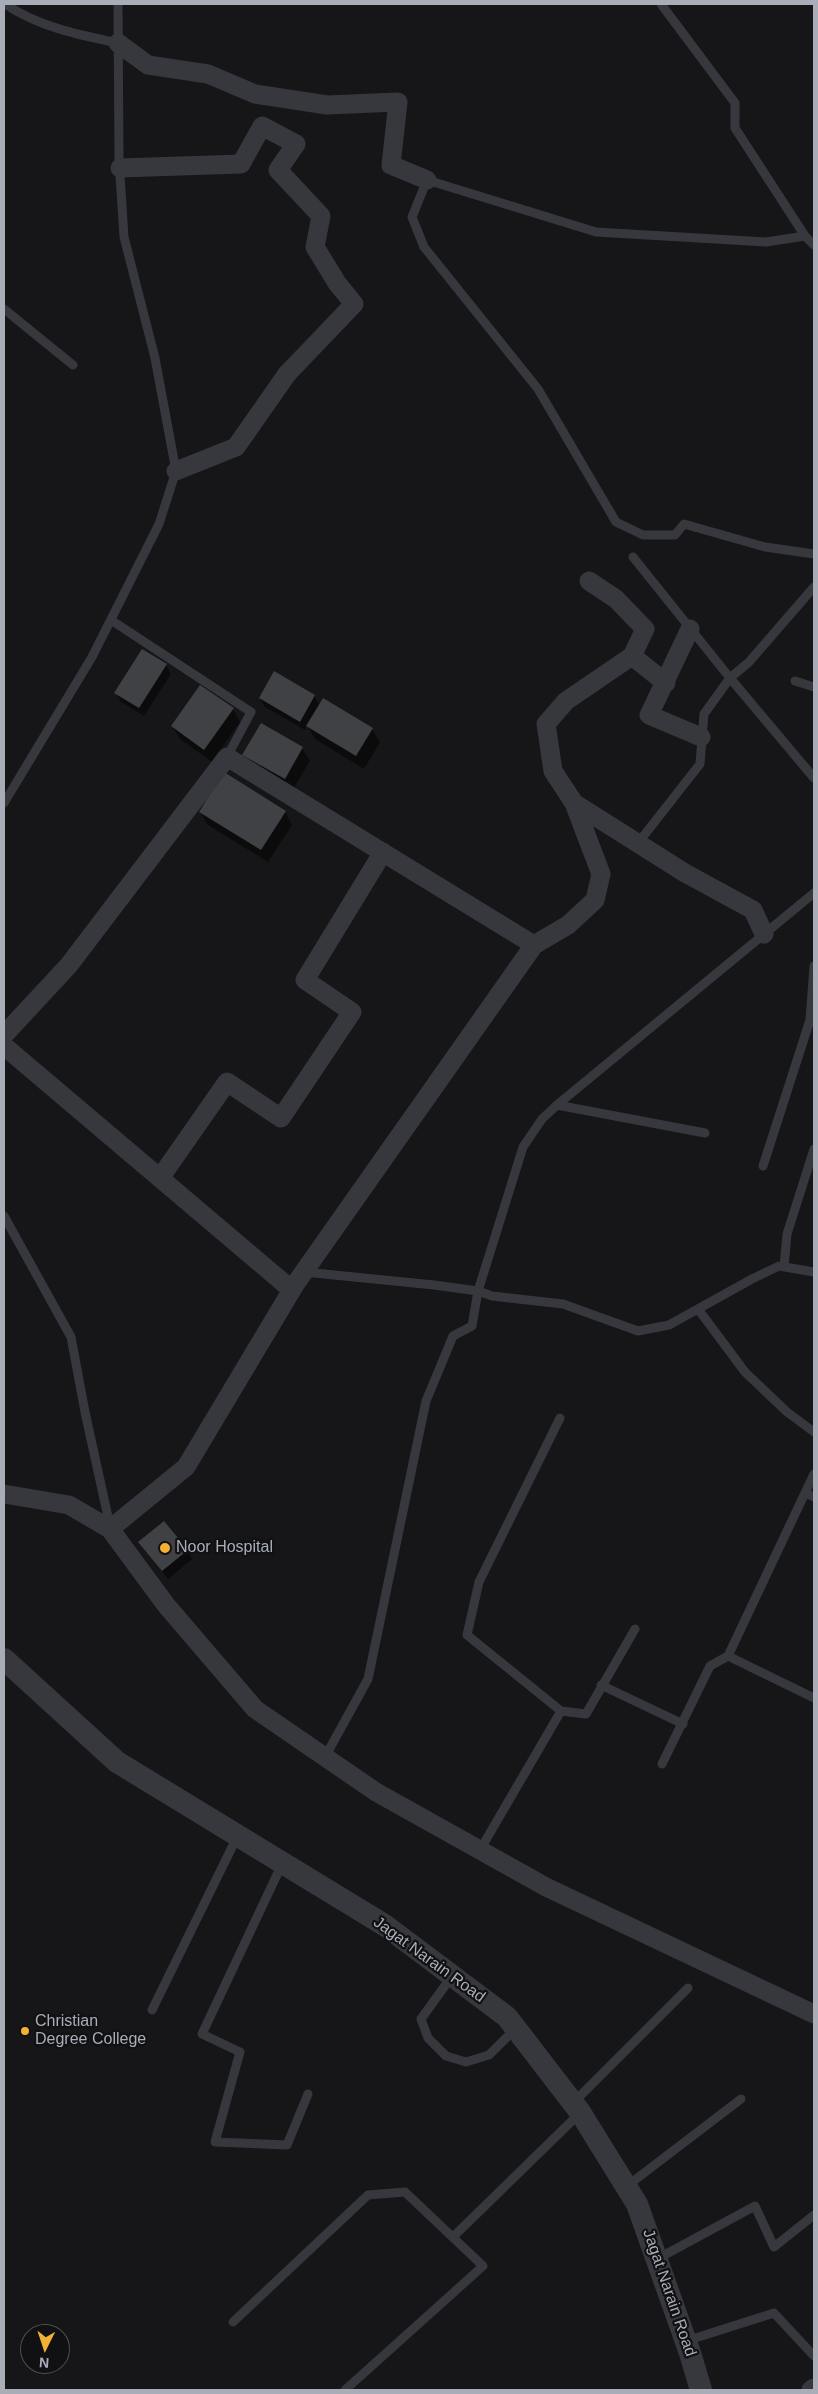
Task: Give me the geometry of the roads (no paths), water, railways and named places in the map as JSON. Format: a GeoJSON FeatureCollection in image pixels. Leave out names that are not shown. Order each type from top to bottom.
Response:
{"type":"FeatureCollection","features":[{"type":"Feature","properties":{"kind":"street"},"geometry":{"type":"LineString","coordinates":[[118,44],[148,64],[208,74],[255,94],[327,105],[398,102],[391,165],[427,180]]}},
{"type":"Feature","properties":{"kind":"street"},"geometry":{"type":"LineString","coordinates":[[120,168],[241,164],[262,126],[272,96]]}},
{"type":"Feature","properties":{"kind":"street"},"geometry":{"type":"LineString","coordinates":[[176,470],[236,447],[287,374],[354,304],[338,283],[316,247],[321,216],[278,170],[296,144],[262,126]]}},
{"type":"Feature","properties":{"kind":"street"},"geometry":{"type":"LineString","coordinates":[[110,1529],[186,1467],[304,1272],[534,945],[568,925],[595,900],[602,874],[574,803],[553,771],[546,724],[566,701],[632,656],[645,629],[616,599],[589,581]]}},
{"type":"Feature","properties":{"kind":"street"},"geometry":{"type":"LineString","coordinates":[[690,628],[666,683],[649,715],[701,737]]}},
{"type":"Feature","properties":{"kind":"street"},"geometry":{"type":"LineString","coordinates":[[632,656],[666,683]]}},
{"type":"Feature","properties":{"kind":"street"},"geometry":{"type":"LineString","coordinates":[[4,1035],[68,965],[227,757],[534,945]]}},
{"type":"Feature","properties":{"kind":"street"},"geometry":{"type":"LineString","coordinates":[[574,803],[685,873],[753,910],[764,934]]}},
{"type":"Feature","properties":{"kind":"street"},"geometry":{"type":"LineString","coordinates":[[160,1178],[227,1082],[281,1118],[352,1012],[305,980],[383,852]]}},
{"type":"Feature","properties":{"kind":"street"},"geometry":{"type":"LineString","coordinates":[[4,1046],[292,1290]]}},
{"type":"Feature","properties":{"kind":"street"},"geometry":{"type":"LineString","coordinates":[[4,1494],[69,1505],[110,1529],[166,1605],[255,1709],[376,1792],[546,1886],[814,2014]]}},
{"type":"Feature","properties":{"kind":"street","name":"Jagat Narain Road"},"geometry":{"type":"LineString","coordinates":[[4,1659],[117,1762],[386,1926],[507,2018],[577,2108],[637,2204],[686,2341],[701,2390]]}},
{"type":"Feature","properties":{"kind":"lane"},"geometry":{"type":"LineString","coordinates":[[5,4],[17,12],[64,32],[118,44]]}},
{"type":"Feature","properties":{"kind":"lane"},"geometry":{"type":"LineString","coordinates":[[4,803],[92,657],[160,524],[176,470],[155,358],[124,237],[120,168],[118,4]]}},
{"type":"Feature","properties":{"kind":"lane"},"geometry":{"type":"LineString","coordinates":[[661,4],[735,103],[735,128],[805,236],[814,245]]}},
{"type":"Feature","properties":{"kind":"lane"},"geometry":{"type":"LineString","coordinates":[[805,236],[766,242],[596,232],[427,180],[412,217],[424,246],[538,389],[616,522],[643,535],[675,535],[684,524],[764,547],[814,554]]}},
{"type":"Feature","properties":{"kind":"lane"},"geometry":{"type":"LineString","coordinates":[[4,309],[72,365]]}},
{"type":"Feature","properties":{"kind":"lane"},"geometry":{"type":"LineString","coordinates":[[633,557],[730,678],[814,778]]}},
{"type":"Feature","properties":{"kind":"lane"},"geometry":{"type":"LineString","coordinates":[[638,843],[700,764],[704,714],[730,678],[749,662],[814,587]]}},
{"type":"Feature","properties":{"kind":"lane"},"geometry":{"type":"LineString","coordinates":[[111,620],[251,712],[227,757]]}},
{"type":"Feature","properties":{"kind":"lane"},"geometry":{"type":"LineString","coordinates":[[795,680],[814,687]]}},
{"type":"Feature","properties":{"kind":"lane"},"geometry":{"type":"LineString","coordinates":[[325,1757],[368,1679],[426,1401],[452,1336],[472,1326],[478,1291],[523,1147],[542,1118],[814,893]]}},
{"type":"Feature","properties":{"kind":"lane"},"geometry":{"type":"LineString","coordinates":[[763,1166],[810,1020],[814,966]]}},
{"type":"Feature","properties":{"kind":"lane"},"geometry":{"type":"LineString","coordinates":[[557,1105],[705,1133]]}},
{"type":"Feature","properties":{"kind":"lane"},"geometry":{"type":"LineString","coordinates":[[784,1267],[787,1234],[814,1149]]}},
{"type":"Feature","properties":{"kind":"lane"},"geometry":{"type":"LineString","coordinates":[[4,1216],[71,1337],[84,1412],[110,1529]]}},
{"type":"Feature","properties":{"kind":"lane"},"geometry":{"type":"LineString","coordinates":[[304,1272],[434,1285],[478,1291],[492,1296],[563,1304],[638,1331],[669,1325],[752,1279],[780,1266],[814,1272]]}},
{"type":"Feature","properties":{"kind":"lane"},"geometry":{"type":"LineString","coordinates":[[698,1309],[745,1372],[787,1412],[814,1432]]}},
{"type":"Feature","properties":{"kind":"lane"},"geometry":{"type":"LineString","coordinates":[[560,1418],[479,1582],[467,1635],[562,1711],[586,1714],[635,1629]]}},
{"type":"Feature","properties":{"kind":"lane"},"geometry":{"type":"LineString","coordinates":[[662,1764],[710,1666],[728,1656],[814,1474]]}},
{"type":"Feature","properties":{"kind":"lane"},"geometry":{"type":"LineString","coordinates":[[805,1493],[814,1497]]}},
{"type":"Feature","properties":{"kind":"lane"},"geometry":{"type":"LineString","coordinates":[[728,1656],[814,1698]]}},
{"type":"Feature","properties":{"kind":"lane"},"geometry":{"type":"LineString","coordinates":[[601,1685],[683,1724]]}},
{"type":"Feature","properties":{"kind":"lane"},"geometry":{"type":"LineString","coordinates":[[480,1850],[562,1711]]}},
{"type":"Feature","properties":{"kind":"lane"},"geometry":{"type":"LineString","coordinates":[[152,2010],[238,1835]]}},
{"type":"Feature","properties":{"kind":"lane"},"geometry":{"type":"LineString","coordinates":[[283,1862],[202,2034],[240,2052],[215,2142],[287,2146],[308,2094]]}},
{"type":"Feature","properties":{"kind":"lane"},"geometry":{"type":"LineString","coordinates":[[452,1976],[421,2020],[428,2038],[446,2056],[466,2062],[489,2055],[516,2029]]}},
{"type":"Feature","properties":{"kind":"lane"},"geometry":{"type":"LineString","coordinates":[[453,2237],[577,2108],[688,1988]]}},
{"type":"Feature","properties":{"kind":"lane"},"geometry":{"type":"LineString","coordinates":[[626,2186],[741,2099]]}},
{"type":"Feature","properties":{"kind":"lane"},"geometry":{"type":"LineString","coordinates":[[233,2322],[368,2195],[405,2192],[483,2266],[345,2390]]}},
{"type":"Feature","properties":{"kind":"lane"},"geometry":{"type":"LineString","coordinates":[[657,2259],[755,2206],[774,2248],[814,2215]]}},
{"type":"Feature","properties":{"kind":"lane"},"geometry":{"type":"LineString","coordinates":[[686,2341],[774,2313],[814,2356]]}},
{"type":"Feature","properties":{"kind":"place","name":"Noor Hospital"},"geometry":{"type":"Point","coordinates":[165,1548]}},
{"type":"Feature","properties":{"kind":"place","name":"Christian Degree College"},"geometry":{"type":"Point","coordinates":[25,2031]}}]}
